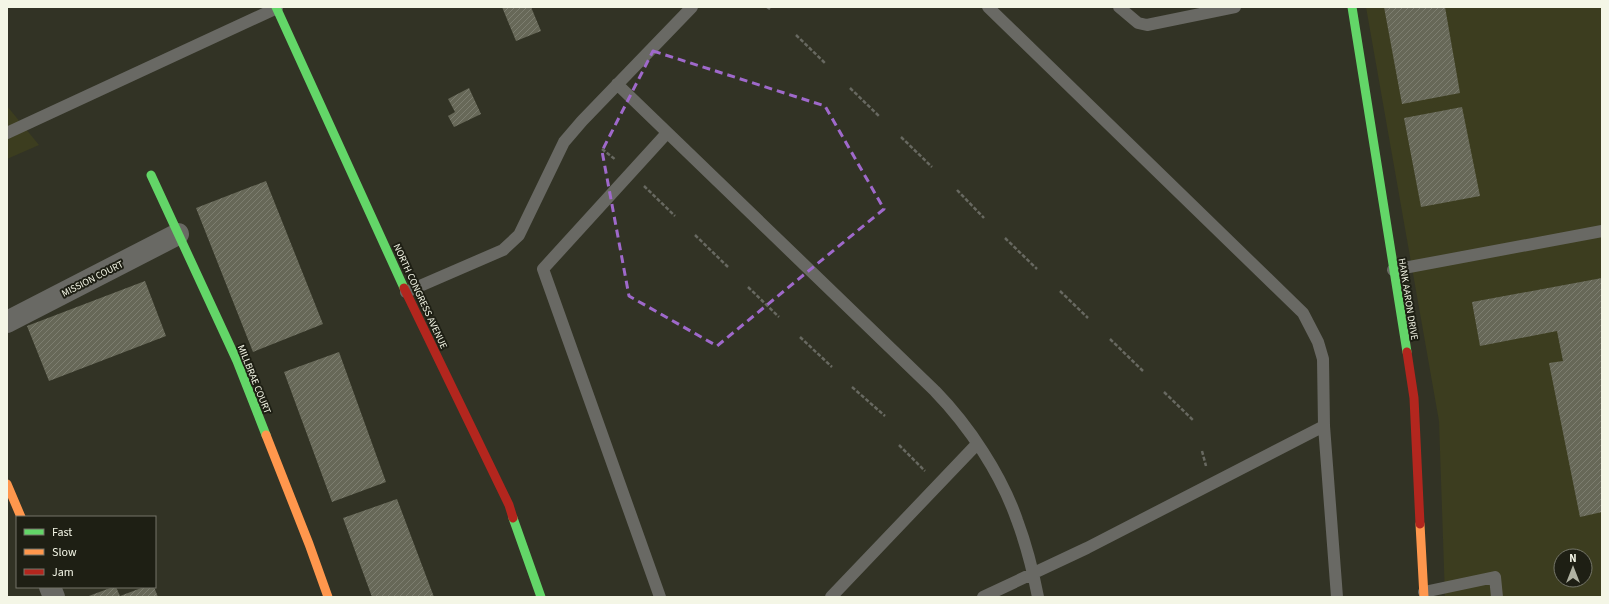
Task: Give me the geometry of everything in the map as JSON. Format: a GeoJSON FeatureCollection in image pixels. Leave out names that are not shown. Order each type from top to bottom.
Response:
{"type":"FeatureCollection","features":[{"type":"Feature","properties":{"kind":"street","name":"HANK AARON DRIVE"},"geometry":{"type":"LineString","coordinates":[[1352,7],[1414,398],[1424,594]]}},
{"type":"Feature","properties":{"kind":"street","name":"NORTH CONGRESS AVENUE"},"geometry":{"type":"LineString","coordinates":[[277,8],[406,292],[509,505],[541,597]]}},
{"type":"Feature","properties":{"kind":"street","name":"MILLBRAE COURT"},"geometry":{"type":"LineString","coordinates":[[151,175],[237,361],[309,544],[328,597]]}},
{"type":"Feature","properties":{"kind":"street","name":"MISSION COURT"},"geometry":{"type":"LineString","coordinates":[[7,322],[178,234]]}},
{"type":"Feature","properties":{"kind":"street"},"geometry":{"type":"LineString","coordinates":[[7,484],[21,516]]}},
{"type":"Feature","properties":{"kind":"lane"},"geometry":{"type":"LineString","coordinates":[[406,292],[503,250],[519,235],[564,142],[617,84],[692,7]]}},
{"type":"Feature","properties":{"kind":"lane"},"geometry":{"type":"LineString","coordinates":[[988,7],[1303,313],[1318,342],[1322,360],[1324,426],[1337,597]]}},
{"type":"Feature","properties":{"kind":"lane"},"geometry":{"type":"LineString","coordinates":[[1119,7],[1138,23],[1147,25],[1235,7]]}},
{"type":"Feature","properties":{"kind":"lane"},"geometry":{"type":"LineString","coordinates":[[7,133],[277,8]]}},
{"type":"Feature","properties":{"kind":"lane"},"geometry":{"type":"LineString","coordinates":[[617,84],[935,391],[967,429],[1003,489],[1017,519],[1038,597]]}},
{"type":"Feature","properties":{"kind":"lane"},"geometry":{"type":"LineString","coordinates":[[660,597],[544,269],[667,133]]}},
{"type":"Feature","properties":{"kind":"lane"},"geometry":{"type":"LineString","coordinates":[[1393,270],[1602,232]]}},
{"type":"Feature","properties":{"kind":"lane"},"geometry":{"type":"LineString","coordinates":[[983,597],[1033,574],[1324,426]]}},
{"type":"Feature","properties":{"kind":"lane"},"geometry":{"type":"LineString","coordinates":[[831,597],[977,444]]}},
{"type":"Feature","properties":{"kind":"lane"},"geometry":{"type":"LineString","coordinates":[[1424,594],[1495,577],[1497,597]]}},
{"type":"Feature","properties":{"kind":"path"},"geometry":{"type":"LineString","coordinates":[[796,34],[826,64]]}},
{"type":"Feature","properties":{"kind":"path"},"geometry":{"type":"LineString","coordinates":[[850,88],[879,116]]}},
{"type":"Feature","properties":{"kind":"path"},"geometry":{"type":"LineString","coordinates":[[901,137],[932,167]]}},
{"type":"Feature","properties":{"kind":"path"},"geometry":{"type":"LineString","coordinates":[[602,149],[621,164]]}},
{"type":"Feature","properties":{"kind":"path"},"geometry":{"type":"LineString","coordinates":[[643,184],[675,216]]}},
{"type":"Feature","properties":{"kind":"path"},"geometry":{"type":"LineString","coordinates":[[957,190],[984,218]]}},
{"type":"Feature","properties":{"kind":"path"},"geometry":{"type":"LineString","coordinates":[[695,235],[728,267]]}},
{"type":"Feature","properties":{"kind":"path"},"geometry":{"type":"LineString","coordinates":[[1005,238],[1037,268]]}},
{"type":"Feature","properties":{"kind":"path"},"geometry":{"type":"LineString","coordinates":[[748,287],[779,317]]}},
{"type":"Feature","properties":{"kind":"path"},"geometry":{"type":"LineString","coordinates":[[1060,292],[1088,318]]}},
{"type":"Feature","properties":{"kind":"path"},"geometry":{"type":"LineString","coordinates":[[800,336],[832,367]]}},
{"type":"Feature","properties":{"kind":"path"},"geometry":{"type":"LineString","coordinates":[[1110,339],[1142,371]]}},
{"type":"Feature","properties":{"kind":"path"},"geometry":{"type":"LineString","coordinates":[[852,387],[885,416]]}},
{"type":"Feature","properties":{"kind":"path"},"geometry":{"type":"LineString","coordinates":[[1164,392],[1194,421]]}},
{"type":"Feature","properties":{"kind":"path"},"geometry":{"type":"LineString","coordinates":[[899,445],[930,475]]}},
{"type":"Feature","properties":{"kind":"path"},"geometry":{"type":"LineString","coordinates":[[1202,451],[1207,467]]}},
{"type":"Feature","properties":{"kind":"highlighted area"},"geometry":{"type":"Polygon","coordinates":[[[653,51],[825,106],[884,209],[717,346],[629,296],[602,151],[653,51]]]}},
{"type":"Feature","properties":{"kind":"shaded area"},"geometry":{"type":"Polygon","coordinates":[[[1366,7],[1602,7],[1602,597],[1445,597],[1439,421],[1366,7]]]}},
{"type":"Feature","properties":{"kind":"shaded area"},"geometry":{"type":"Polygon","coordinates":[[[7,106],[39,145],[7,159],[7,106]]]}},
{"type":"Feature","properties":{"kind":"building"},"geometry":{"type":"Polygon","coordinates":[[[502,7],[531,7],[541,31],[516,41],[502,7]]]}},
{"type":"Feature","properties":{"kind":"building"},"geometry":{"type":"Polygon","coordinates":[[[1384,7],[1445,7],[1460,93],[1402,104],[1384,7]]]}},
{"type":"Feature","properties":{"kind":"building"},"geometry":{"type":"Polygon","coordinates":[[[469,88],[481,114],[454,127],[448,116],[455,112],[448,99],[469,88]]]}},
{"type":"Feature","properties":{"kind":"building"},"geometry":{"type":"Polygon","coordinates":[[[1462,107],[1480,196],[1421,207],[1404,118],[1462,107]]]}},
{"type":"Feature","properties":{"kind":"building"},"geometry":{"type":"Polygon","coordinates":[[[266,181],[323,324],[253,352],[196,208],[266,181]]]}},
{"type":"Feature","properties":{"kind":"building"},"geometry":{"type":"Polygon","coordinates":[[[1602,278],[1602,512],[1580,517],[1549,363],[1563,361],[1557,331],[1480,346],[1472,302],[1602,278]]]}},
{"type":"Feature","properties":{"kind":"building"},"geometry":{"type":"Polygon","coordinates":[[[145,281],[166,336],[49,381],[27,326],[145,281]]]}},
{"type":"Feature","properties":{"kind":"building"},"geometry":{"type":"Polygon","coordinates":[[[339,352],[386,482],[332,502],[284,372],[339,352]]]}},
{"type":"Feature","properties":{"kind":"building"},"geometry":{"type":"Polygon","coordinates":[[[397,499],[434,597],[372,597],[343,518],[397,499]]]}},
{"type":"Feature","properties":{"kind":"building"},"geometry":{"type":"Polygon","coordinates":[[[110,588],[116,588],[120,596],[141,588],[154,588],[158,597],[86,597],[110,588]]]}},
{"type":"Feature","properties":{"kind":"traffic: fast"},"geometry":{"type":"LineString","coordinates":[[276,7],[404,288]]}},
{"type":"Feature","properties":{"kind":"traffic: fast"},"geometry":{"type":"LineString","coordinates":[[1352,7],[1407,352]]}},
{"type":"Feature","properties":{"kind":"traffic: fast"},"geometry":{"type":"LineString","coordinates":[[151,175],[237,361],[266,435]]}},
{"type":"Feature","properties":{"kind":"traffic: fast"},"geometry":{"type":"LineString","coordinates":[[513,518],[541,597]]}},
{"type":"Feature","properties":{"kind":"traffic: slow"},"geometry":{"type":"LineString","coordinates":[[266,435],[328,597]]}},
{"type":"Feature","properties":{"kind":"traffic: slow"},"geometry":{"type":"LineString","coordinates":[[7,484],[21,516]]}},
{"type":"Feature","properties":{"kind":"traffic: slow"},"geometry":{"type":"LineString","coordinates":[[1420,524],[1424,597]]}},
{"type":"Feature","properties":{"kind":"traffic: jam"},"geometry":{"type":"LineString","coordinates":[[404,288],[509,505],[513,518]]}},
{"type":"Feature","properties":{"kind":"traffic: jam"},"geometry":{"type":"LineString","coordinates":[[1407,352],[1414,398],[1420,524]]}}]}
